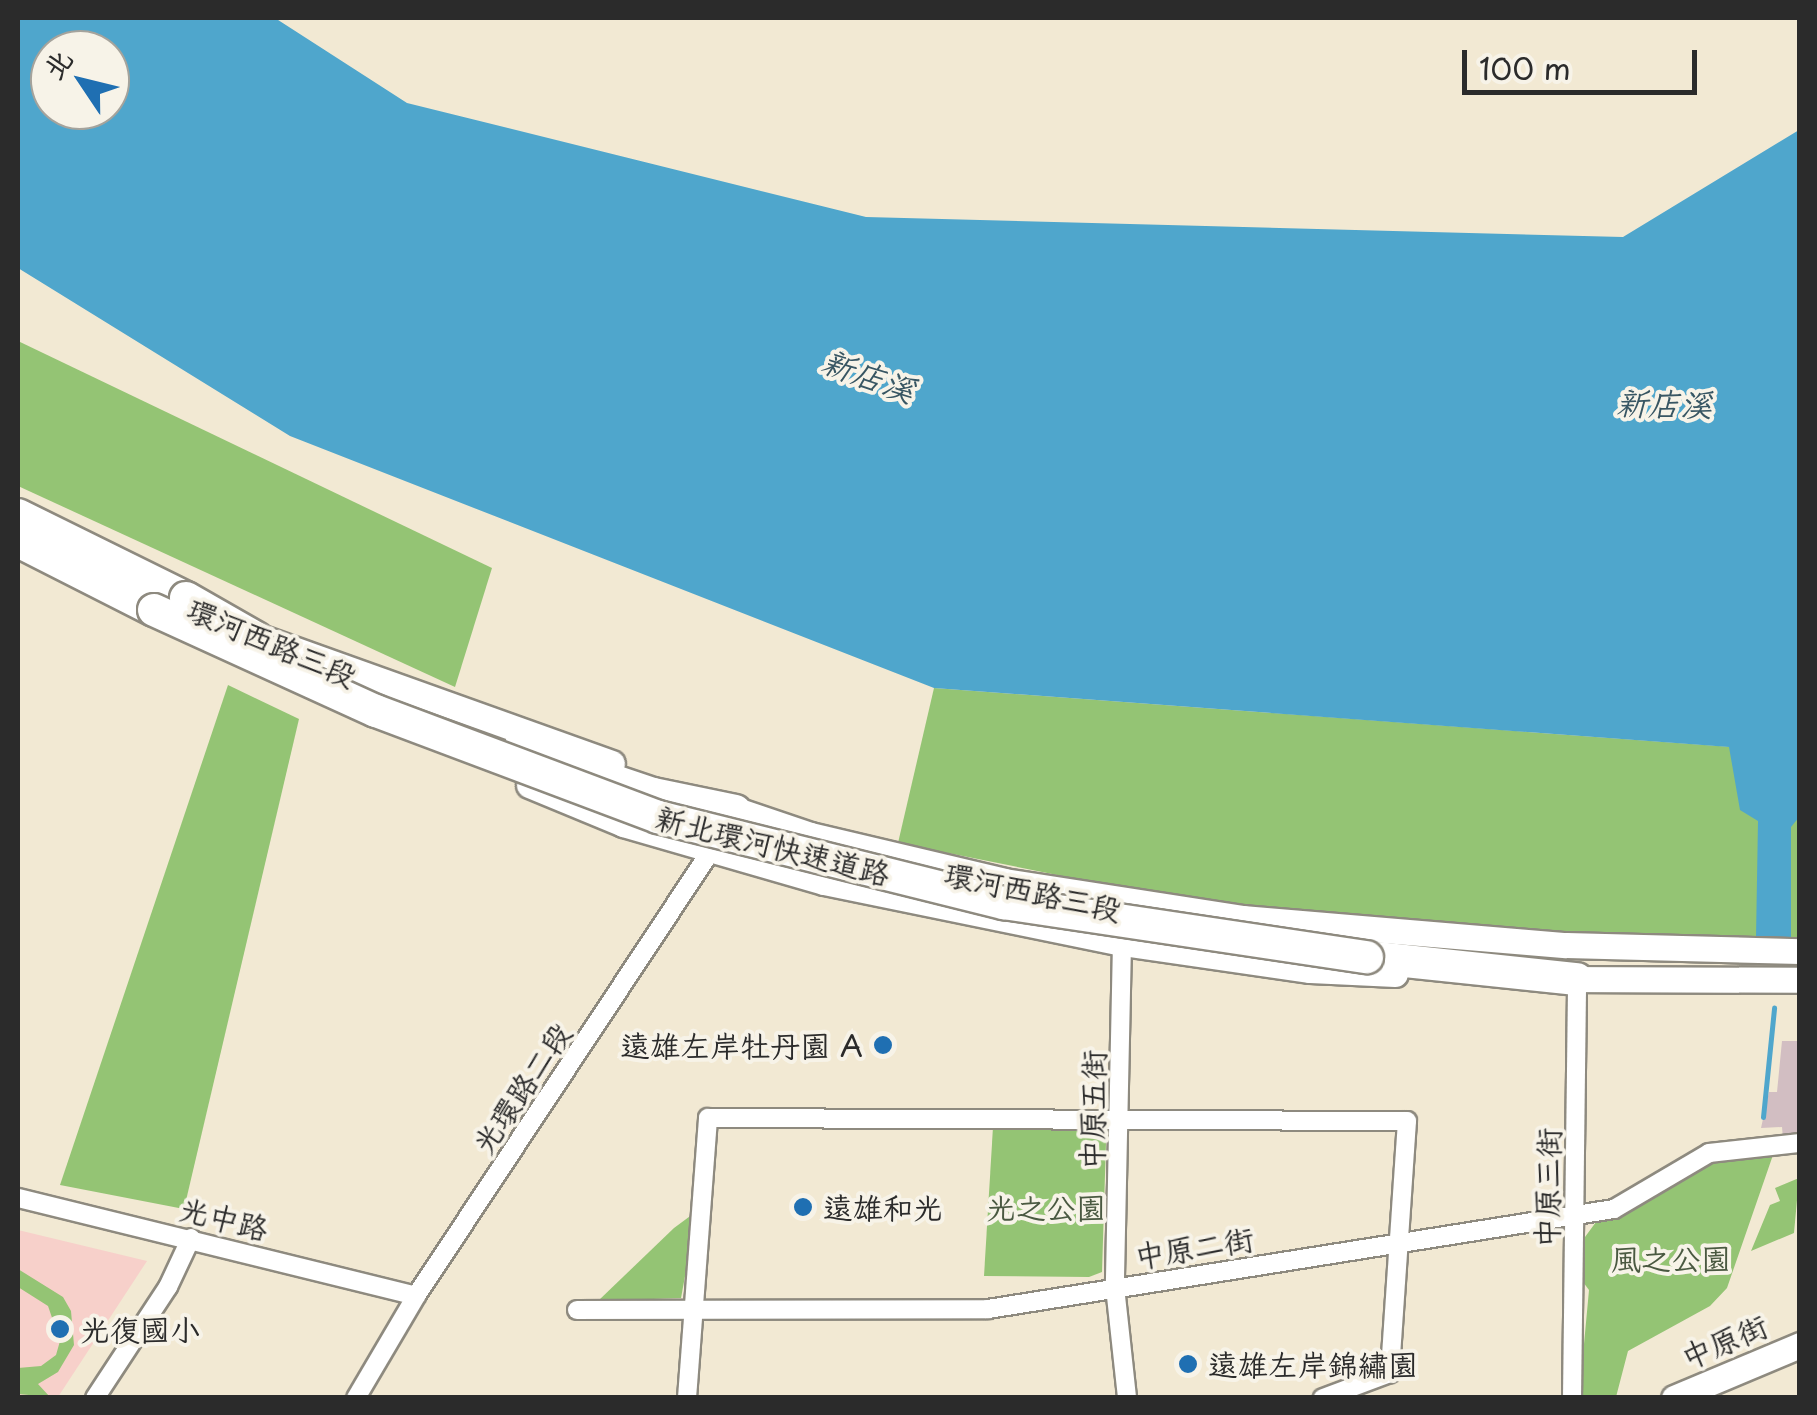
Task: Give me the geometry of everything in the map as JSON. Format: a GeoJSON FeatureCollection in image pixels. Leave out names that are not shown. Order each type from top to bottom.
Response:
{"type":"FeatureCollection","features":[{"type":"Feature","properties":{"kind":"highway","name":"新北環河快速道路"},"geometry":{"type":"LineString","coordinates":[[18,514],[288,656],[457,726],[653,794],[736,811]]}},
{"type":"Feature","properties":{"kind":"highway","name":"新北環河快速道路"},"geometry":{"type":"LineString","coordinates":[[18,542],[376,711],[658,816],[1004,903],[1367,957],[1577,978]]}},
{"type":"Feature","properties":{"kind":"main road","name":"環河西路三段"},"geometry":{"type":"LineString","coordinates":[[18,528],[179,608],[736,811],[1004,881],[1242,918],[1566,945],[1800,951]]}},
{"type":"Feature","properties":{"kind":"main road","name":"環河西路三段"},"geometry":{"type":"LineString","coordinates":[[18,557],[171,636],[623,824],[824,882],[1122,943],[1310,970],[1800,980]]}},
{"type":"Feature","properties":{"kind":"main road","name":"中原街"},"geometry":{"type":"LineString","coordinates":[[1674,1398],[1723,1388],[1800,1345]]}},
{"type":"Feature","properties":{"kind":"street","name":"光環路二段"},"geometry":{"type":"LineString","coordinates":[[356,1398],[416,1296],[736,811]]}},
{"type":"Feature","properties":{"kind":"street","name":"中原五街"},"geometry":{"type":"LineString","coordinates":[[1122,943],[1115,1286],[1127,1398]]}},
{"type":"Feature","properties":{"kind":"street","name":"中原三街"},"geometry":{"type":"LineString","coordinates":[[1572,1398],[1577,978]]}},
{"type":"Feature","properties":{"kind":"street"},"geometry":{"type":"LineString","coordinates":[[687,1398],[708,1118],[1408,1121],[1390,1373],[1323,1398]]}},
{"type":"Feature","properties":{"kind":"street","name":"中原二街"},"geometry":{"type":"LineString","coordinates":[[577,1310],[988,1309],[1115,1286],[1402,1244],[1640,1199],[1710,1153],[1800,1142]]}},
{"type":"Feature","properties":{"kind":"street","name":"光中路"},"geometry":{"type":"LineString","coordinates":[[18,1198],[416,1296]]}},
{"type":"Feature","properties":{"kind":"street"},"geometry":{"type":"LineString","coordinates":[[95,1398],[168,1287],[191,1238]]}},
{"type":"Feature","properties":{"kind":"shaded area"},"geometry":{"type":"Polygon","coordinates":[[[1799,1015],[1799,1137],[1783,1139],[1782,1127],[1761,1128],[1769,1092],[1777,1092],[1782,1041],[1797,1041],[1799,1015]]]}},
{"type":"Feature","properties":{"kind":"shaded area","name":"光復國小"},"geometry":{"type":"Polygon","coordinates":[[[18,1230],[147,1261],[58,1397],[18,1398],[18,1230]]]}},
{"type":"Feature","properties":{"kind":"green space"},"geometry":{"type":"Polygon","coordinates":[[[18,341],[492,568],[455,687],[18,486],[18,341]]]}},
{"type":"Feature","properties":{"kind":"green space"},"geometry":{"type":"Polygon","coordinates":[[[228,685],[299,719],[184,1209],[60,1185],[228,685]]]}},
{"type":"Feature","properties":{"kind":"green space"},"geometry":{"type":"Polygon","coordinates":[[[934,688],[1799,752],[1799,938],[1550,931],[1295,912],[1147,893],[898,843],[934,688]]]}},
{"type":"Feature","properties":{"kind":"green space","name":"光之公園"},"geometry":{"type":"Polygon","coordinates":[[[993,1127],[1095,1127],[1106,1142],[1102,1272],[1089,1277],[984,1276],[993,1127]]]}},
{"type":"Feature","properties":{"kind":"green space","name":"風之公園"},"geometry":{"type":"Polygon","coordinates":[[[1773,1155],[1727,1288],[1710,1306],[1628,1351],[1616,1397],[1579,1398],[1589,1290],[1583,1282],[1585,1237],[1596,1222],[1630,1212],[1717,1161],[1773,1155]]]}},
{"type":"Feature","properties":{"kind":"green space"},"geometry":{"type":"Polygon","coordinates":[[[1799,1178],[1794,1233],[1751,1251],[1770,1205],[1780,1201],[1775,1188],[1799,1178]]]}},
{"type":"Feature","properties":{"kind":"green space"},"geometry":{"type":"Polygon","coordinates":[[[697,1211],[681,1298],[598,1301],[674,1228],[697,1211]]]}},
{"type":"Feature","properties":{"kind":"green space"},"geometry":{"type":"Polygon","coordinates":[[[18,1269],[63,1297],[71,1311],[74,1345],[58,1372],[38,1384],[50,1397],[18,1394],[18,1368],[41,1366],[56,1355],[60,1341],[48,1306],[18,1287],[18,1269]]]}},
{"type":"Feature","properties":{"kind":"water","name":"新店溪"},"geometry":{"type":"Polygon","coordinates":[[[18,18],[275,18],[407,103],[866,217],[1623,237],[1799,130],[1800,816],[1791,827],[1791,938],[1756,937],[1758,821],[1740,810],[1729,747],[934,688],[290,436],[18,268],[18,18]]]}},
{"type":"Feature","properties":{"kind":"waterway"},"geometry":{"type":"LineString","coordinates":[[1763,1117],[1774,1008]]}},
{"type":"Feature","properties":{"kind":"place","name":"遠雄左岸牡丹園 A"},"geometry":{"type":"Point","coordinates":[883,1045]}},
{"type":"Feature","properties":{"kind":"place","name":"遠雄和光"},"geometry":{"type":"Point","coordinates":[803,1207]}},
{"type":"Feature","properties":{"kind":"place","name":"光復國小"},"geometry":{"type":"Point","coordinates":[60,1329]}},
{"type":"Feature","properties":{"kind":"place","name":"遠雄左岸錦繡園"},"geometry":{"type":"Point","coordinates":[1188,1364]}}]}
